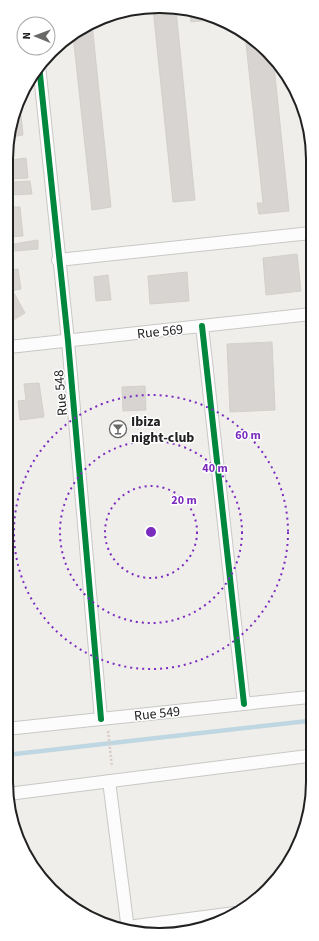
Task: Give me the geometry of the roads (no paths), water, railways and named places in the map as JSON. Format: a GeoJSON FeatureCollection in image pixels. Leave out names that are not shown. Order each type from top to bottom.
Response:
{"type":"FeatureCollection","features":[{"type":"Feature","properties":{"kind":"street","name":"Rue 548"},"geometry":{"type":"LineString","coordinates":[[41,74],[58,260],[68,341],[101,719]]}},
{"type":"Feature","properties":{"kind":"street"},"geometry":{"type":"LineString","coordinates":[[58,260],[306,234]]}},
{"type":"Feature","properties":{"kind":"street","name":"Rue 569"},"geometry":{"type":"LineString","coordinates":[[13,347],[306,315]]}},
{"type":"Feature","properties":{"kind":"street"},"geometry":{"type":"LineString","coordinates":[[202,326],[244,704]]}},
{"type":"Feature","properties":{"kind":"street","name":"Rue 549"},"geometry":{"type":"LineString","coordinates":[[13,728],[306,697]]}},
{"type":"Feature","properties":{"kind":"street"},"geometry":{"type":"LineString","coordinates":[[13,793],[306,756]]}},
{"type":"Feature","properties":{"kind":"street"},"geometry":{"type":"LineString","coordinates":[[109,781],[125,924]]}},
{"type":"Feature","properties":{"kind":"street"},"geometry":{"type":"LineString","coordinates":[[137,926],[220,915]]}},
{"type":"Feature","properties":{"kind":"waterway"},"geometry":{"type":"LineString","coordinates":[[13,754],[306,721]]}},
{"type":"Feature","properties":{"kind":"place","name":"Ibiza night-club"},"geometry":{"type":"Point","coordinates":[118,429]}}]}
